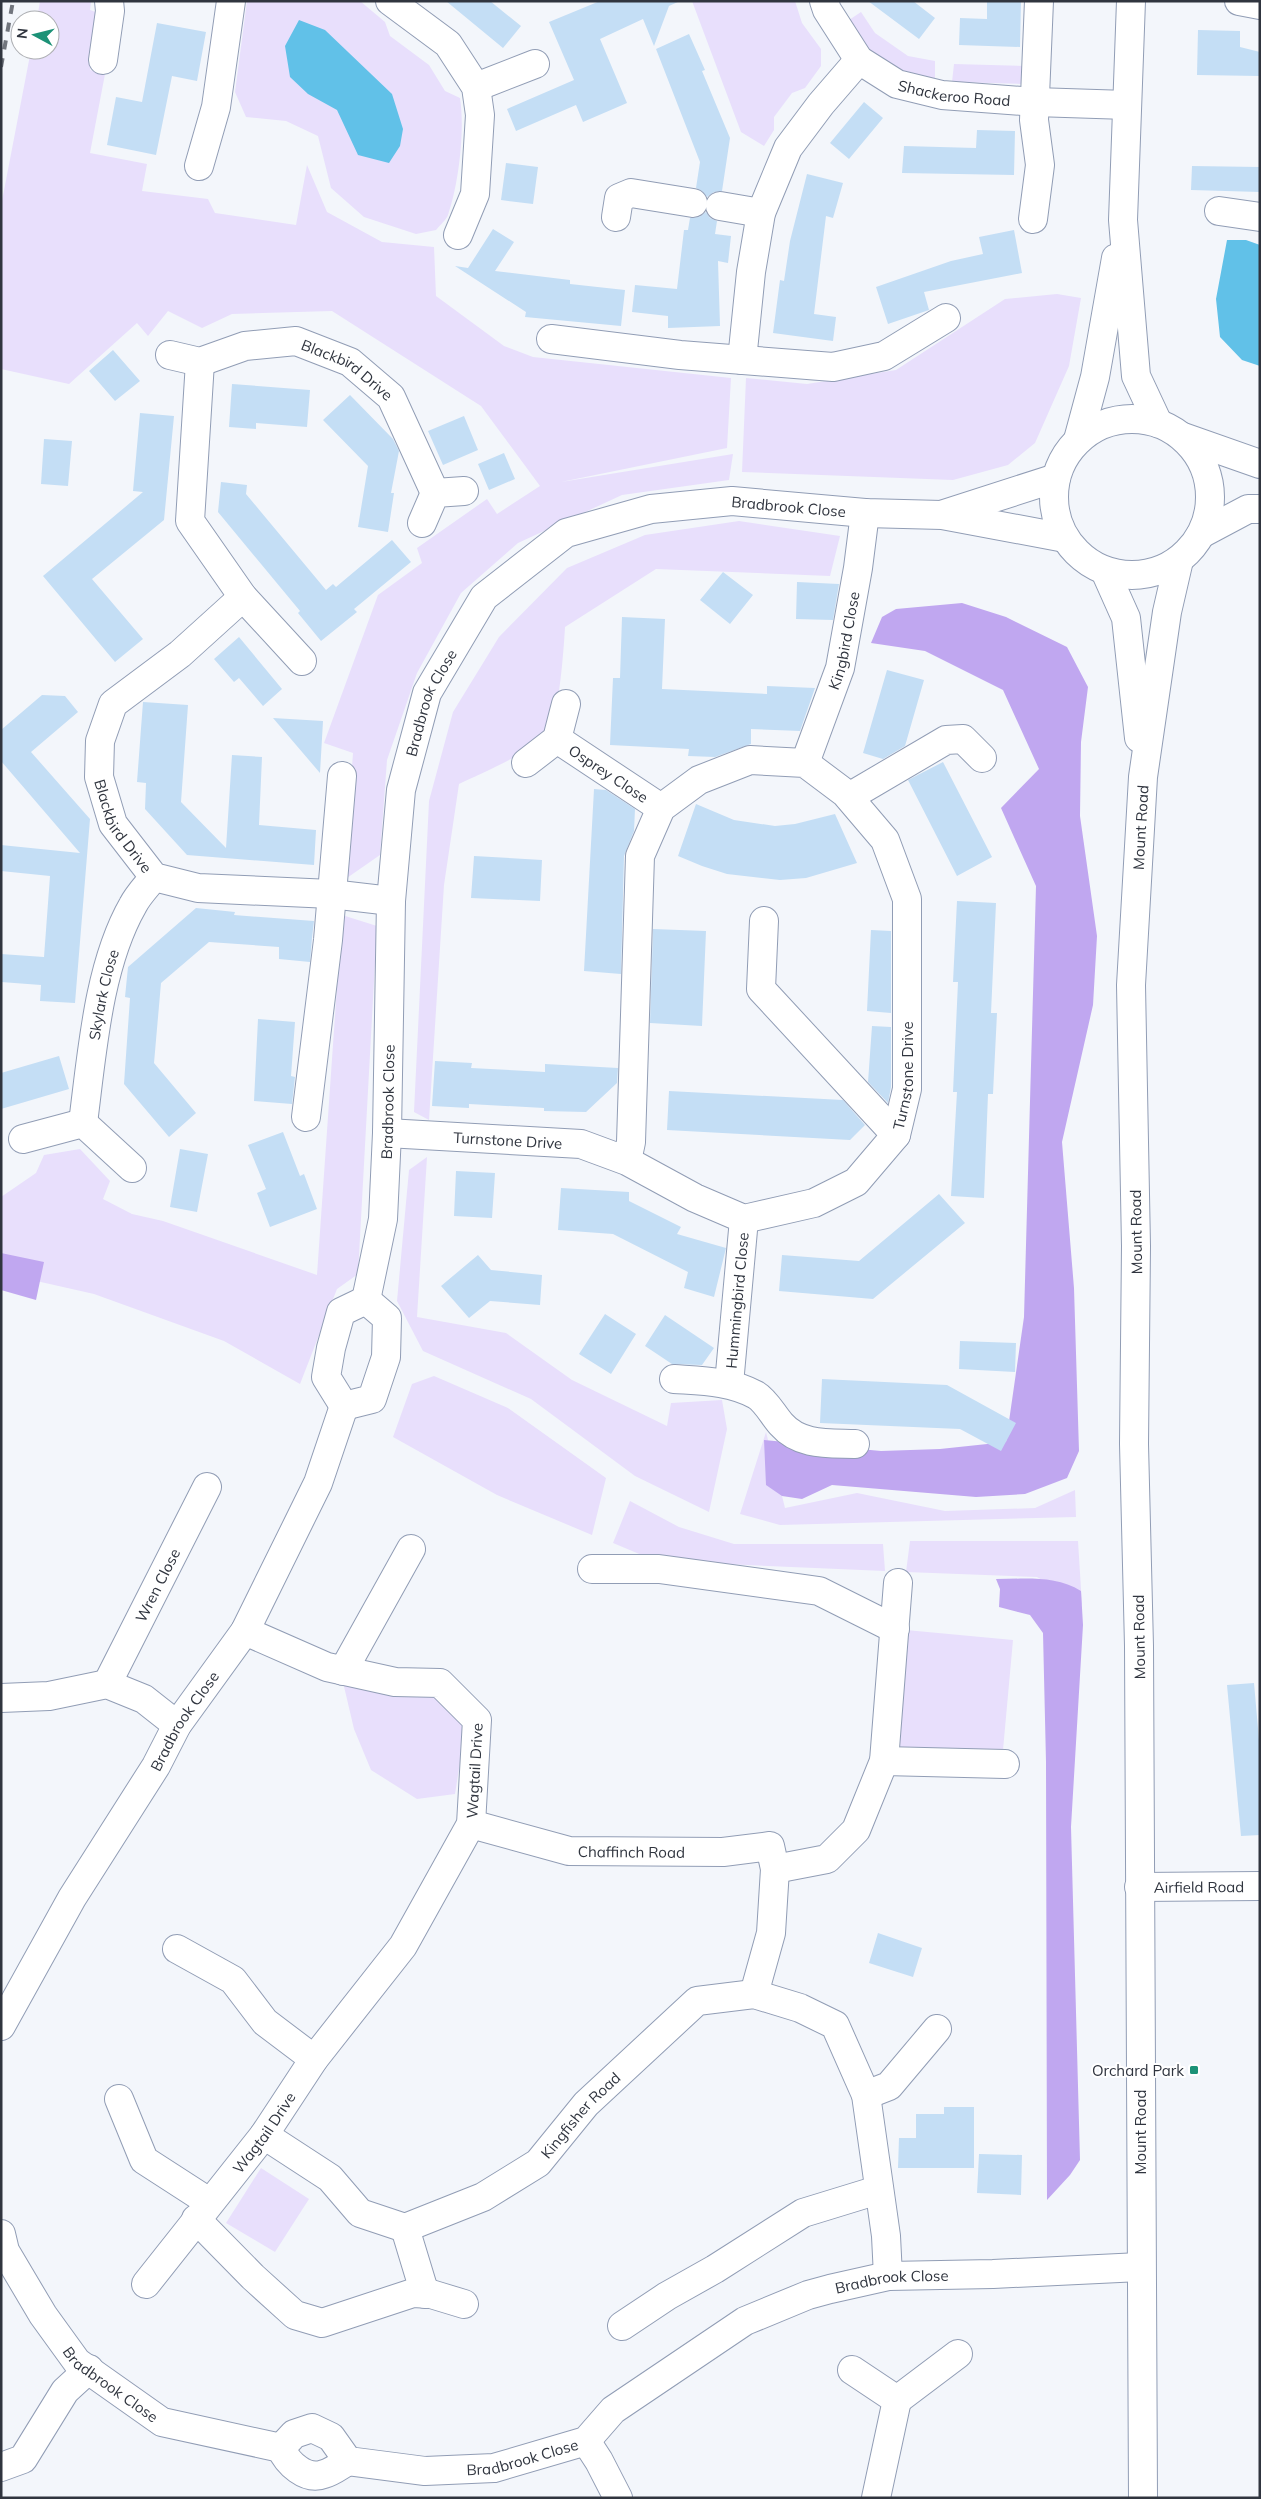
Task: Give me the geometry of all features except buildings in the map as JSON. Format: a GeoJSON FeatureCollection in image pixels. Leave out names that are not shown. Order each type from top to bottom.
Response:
{"type":"FeatureCollection","features":[{"type":"Feature","properties":{"kind":"street"},"geometry":{"type":"LineString","coordinates":[[103,60],[110,11],[109,1]]}},
{"type":"Feature","properties":{"kind":"street"},"geometry":{"type":"LineString","coordinates":[[199,166],[216,107],[231,1]]}},
{"type":"Feature","properties":{"kind":"street"},"geometry":{"type":"LineString","coordinates":[[390,1],[448,44],[476,87],[480,115],[475,194],[458,235]]}},
{"type":"Feature","properties":{"kind":"street","name":"Shackeroo Road"},"geometry":{"type":"LineString","coordinates":[[824,1],[827,10],[859,60],[897,84],[933,93],[1035,102],[1127,105]]}},
{"type":"Feature","properties":{"kind":"street"},"geometry":{"type":"LineString","coordinates":[[1033,219],[1040,165],[1034,120],[1040,1]]}},
{"type":"Feature","properties":{"kind":"street"},"geometry":{"type":"LineString","coordinates":[[1131,1],[1123,220],[1136,376],[1158,423]]}},
{"type":"Feature","properties":{"kind":"street"},"geometry":{"type":"LineString","coordinates":[[1240,1],[1260,6]]}},
{"type":"Feature","properties":{"kind":"street"},"geometry":{"type":"LineString","coordinates":[[742,360],[751,272],[761,213],[788,148],[821,104],[859,60]]}},
{"type":"Feature","properties":{"kind":"street"},"geometry":{"type":"LineString","coordinates":[[476,87],[535,64]]}},
{"type":"Feature","properties":{"kind":"street"},"geometry":{"type":"LineString","coordinates":[[616,217],[619,198],[631,193],[693,203]]}},
{"type":"Feature","properties":{"kind":"street"},"geometry":{"type":"LineString","coordinates":[[720,206],[761,213]]}},
{"type":"Feature","properties":{"kind":"street"},"geometry":{"type":"LineString","coordinates":[[1219,211],[1260,217]]}},
{"type":"Feature","properties":{"kind":"street"},"geometry":{"type":"LineString","coordinates":[[1078,440],[1095,377],[1123,220]]}},
{"type":"Feature","properties":{"kind":"street"},"geometry":{"type":"LineString","coordinates":[[551,339],[805,366],[842,365],[884,356],[946,318]]}},
{"type":"Feature","properties":{"kind":"street","name":"Blackbird Drive"},"geometry":{"type":"LineString","coordinates":[[200,362],[245,346],[296,341],[350,362],[391,397],[435,493]]}},
{"type":"Feature","properties":{"kind":"street"},"geometry":{"type":"LineString","coordinates":[[170,355],[200,362],[190,521],[243,597],[302,661]]}},
{"type":"Feature","properties":{"kind":"street"},"geometry":{"type":"LineString","coordinates":[[1183,437],[1200,459],[1206,472],[1210,493],[1209,514],[1201,534],[1179,560],[1156,572],[1131,575],[1106,571],[1082,558],[1065,538],[1057,519],[1054,498],[1056,478],[1064,457],[1078,440],[1102,424],[1130,418],[1158,423],[1183,437],[1260,464]]}},
{"type":"Feature","properties":{"kind":"street","name":"Bradbrook Close"},"geometry":{"type":"LineString","coordinates":[[942,515],[1056,478]]}},
{"type":"Feature","properties":{"kind":"street"},"geometry":{"type":"LineString","coordinates":[[422,523],[435,493],[464,491]]}},
{"type":"Feature","properties":{"kind":"street","name":"Bradbrook Close"},"geometry":{"type":"LineString","coordinates":[[366,1300],[383,1219],[387,1133],[391,901],[401,790],[427,693],[484,596],[566,533],[651,509],[732,501],[865,513],[942,515],[1065,538]]}},
{"type":"Feature","properties":{"kind":"street"},"geometry":{"type":"LineString","coordinates":[[1201,534],[1248,509],[1260,509]]}},
{"type":"Feature","properties":{"kind":"street","name":"Kingbird Close"},"geometry":{"type":"LineString","coordinates":[[805,762],[840,668],[858,568],[865,513]]}},
{"type":"Feature","properties":{"kind":"street","name":"Mount Road"},"geometry":{"type":"LineString","coordinates":[[1143,2498],[1140,2267],[1139,1646],[1134,1444],[1136,1246],[1131,985],[1143,777],[1167,612],[1179,560]]}},
{"type":"Feature","properties":{"kind":"street","name":"Mount Road"},"geometry":{"type":"LineString","coordinates":[[1106,571],[1126,618],[1143,777]]}},
{"type":"Feature","properties":{"kind":"street","name":"Blackbird Drive"},"geometry":{"type":"LineString","coordinates":[[243,597],[180,654],[113,704],[100,741],[99,777],[113,824],[154,878],[198,888],[331,894],[391,901]]}},
{"type":"Feature","properties":{"kind":"street","name":"Osprey Close"},"geometry":{"type":"LineString","coordinates":[[526,763],[557,739],[566,704]]}},
{"type":"Feature","properties":{"kind":"street","name":"Osprey Close"},"geometry":{"type":"LineString","coordinates":[[557,739],[661,808]]}},
{"type":"Feature","properties":{"kind":"street"},"geometry":{"type":"LineString","coordinates":[[849,797],[946,740],[963,739],[982,758]]}},
{"type":"Feature","properties":{"kind":"street"},"geometry":{"type":"LineString","coordinates":[[627,1161],[631,1142],[640,856],[661,808],[699,780],[750,760],[805,762]]}},
{"type":"Feature","properties":{"kind":"street","name":"Turnstone Drive"},"geometry":{"type":"LineString","coordinates":[[387,1133],[581,1144],[627,1161],[695,1198],[744,1219],[814,1204],[856,1182],[896,1135],[907,1089],[908,898],[885,840],[849,797],[805,762]]}},
{"type":"Feature","properties":{"kind":"street"},"geometry":{"type":"LineString","coordinates":[[306,1117],[342,776]]}},
{"type":"Feature","properties":{"kind":"street","name":"Skylark Close"},"geometry":{"type":"LineString","coordinates":[[83,1123],[95,1030],[108,964],[133,905],[154,878]]}},
{"type":"Feature","properties":{"kind":"street"},"geometry":{"type":"LineString","coordinates":[[764,921],[761,989],[896,1135]]}},
{"type":"Feature","properties":{"kind":"street"},"geometry":{"type":"LineString","coordinates":[[23,1139],[83,1123],[132,1168]]}},
{"type":"Feature","properties":{"kind":"street","name":"Hummingbird Close"},"geometry":{"type":"LineString","coordinates":[[729,1384],[744,1219]]}},
{"type":"Feature","properties":{"kind":"street"},"geometry":{"type":"LineString","coordinates":[[366,1300],[387,1318],[386,1358],[372,1399],[344,1406],[326,1377],[331,1348],[341,1312],[366,1300]]}},
{"type":"Feature","properties":{"kind":"street","name":"Hummingbird Close"},"geometry":{"type":"LineString","coordinates":[[674,1379],[729,1384],[761,1399],[782,1426],[800,1439],[814,1442],[856,1444]]}},
{"type":"Feature","properties":{"kind":"street","name":"Bradbrook Close"},"geometry":{"type":"LineString","coordinates":[[1,2026],[72,1898],[156,1766],[176,1725],[245,1631],[318,1483],[344,1406]]}},
{"type":"Feature","properties":{"kind":"street","name":"Wren Close"},"geometry":{"type":"LineString","coordinates":[[107,1684],[207,1486]]}},
{"type":"Feature","properties":{"kind":"street"},"geometry":{"type":"LineString","coordinates":[[343,1670],[411,1549]]}},
{"type":"Feature","properties":{"kind":"street"},"geometry":{"type":"LineString","coordinates":[[592,1569],[659,1569],[819,1591],[895,1629]]}},
{"type":"Feature","properties":{"kind":"street"},"geometry":{"type":"LineString","coordinates":[[776,1869],[827,1859],[856,1830],[884,1761],[898,1583]]}},
{"type":"Feature","properties":{"kind":"street","name":"Wagtail Drive"},"geometry":{"type":"LineString","coordinates":[[146,2284],[264,2135],[314,2059],[403,1946],[471,1824],[477,1720],[440,1684],[395,1682],[327,1667],[245,1631]]}},
{"type":"Feature","properties":{"kind":"street"},"geometry":{"type":"LineString","coordinates":[[1,1698],[49,1696],[107,1684],[144,1699],[176,1725]]}},
{"type":"Feature","properties":{"kind":"street"},"geometry":{"type":"LineString","coordinates":[[884,1761],[1005,1764]]}},
{"type":"Feature","properties":{"kind":"street","name":"Chaffinch Road"},"geometry":{"type":"LineString","coordinates":[[471,1824],[569,1851],[723,1852],[770,1846],[776,1869],[771,1933],[754,1994]]}},
{"type":"Feature","properties":{"kind":"street","name":"Airfield Road"},"geometry":{"type":"LineString","coordinates":[[1139,1887],[1260,1886]]}},
{"type":"Feature","properties":{"kind":"street"},"geometry":{"type":"LineString","coordinates":[[178,1949],[233,1980],[265,2022],[314,2059]]}},
{"type":"Feature","properties":{"kind":"street","name":"Kingfisher Road"},"geometry":{"type":"LineString","coordinates":[[405,2228],[483,2197],[538,2163],[586,2104],[697,2001],[754,1994],[800,2008],[835,2025],[866,2095],[888,2276]]}},
{"type":"Feature","properties":{"kind":"street"},"geometry":{"type":"LineString","coordinates":[[866,2095],[890,2086],[937,2028]]}},
{"type":"Feature","properties":{"kind":"street"},"geometry":{"type":"LineString","coordinates":[[119,2099],[144,2160],[203,2211],[253,2277],[295,2315],[322,2323],[413,2293],[425,2294],[464,2304]]}},
{"type":"Feature","properties":{"kind":"street"},"geometry":{"type":"LineString","coordinates":[[264,2135],[330,2178],[360,2213],[405,2228],[425,2294]]}},
{"type":"Feature","properties":{"kind":"street"},"geometry":{"type":"LineString","coordinates":[[622,2326],[667,2296],[715,2269],[803,2213],[878,2190]]}},
{"type":"Feature","properties":{"kind":"street","name":"Bradbrook Close"},"geometry":{"type":"LineString","coordinates":[[1,2234],[5,2251],[43,2315],[77,2362],[162,2422],[281,2448]]}},
{"type":"Feature","properties":{"kind":"street","name":"Bradbrook Close"},"geometry":{"type":"LineString","coordinates":[[348,2461],[425,2471],[494,2468],[586,2441],[612,2410],[745,2321],[808,2295],[888,2276],[993,2274],[1140,2267]]}},
{"type":"Feature","properties":{"kind":"street"},"geometry":{"type":"LineString","coordinates":[[876,2498],[897,2400],[958,2354]]}},
{"type":"Feature","properties":{"kind":"street"},"geometry":{"type":"LineString","coordinates":[[1,2467],[22,2459],[65,2391],[89,2369]]}},
{"type":"Feature","properties":{"kind":"street"},"geometry":{"type":"LineString","coordinates":[[852,2370],[897,2400]]}},
{"type":"Feature","properties":{"kind":"street"},"geometry":{"type":"LineString","coordinates":[[312,2428],[331,2437],[348,2461],[323,2475],[307,2473],[291,2465],[281,2448],[294,2434],[312,2428]]}},
{"type":"Feature","properties":{"kind":"street"},"geometry":{"type":"LineString","coordinates":[[586,2441],[599,2461],[618,2498]]}},
{"type":"Feature","properties":{"kind":"shaded area"},"geometry":{"type":"Polygon","coordinates":[[[40,1],[91,1],[90,10],[101,14],[90,70],[105,74],[90,153],[147,164],[142,191],[208,199],[215,213],[296,225],[307,165],[327,212],[382,242],[434,247],[436,296],[504,346],[533,357],[731,378],[727,448],[561,482],[733,454],[729,480],[622,495],[518,543],[461,593],[417,673],[387,760],[380,855],[344,880],[353,753],[324,743],[378,595],[422,563],[417,548],[487,499],[497,514],[540,486],[481,406],[332,311],[232,314],[202,328],[168,311],[148,336],[137,323],[69,384],[1,369],[1,206],[29,60],[60,60],[60,10],[39,10],[40,1]]]}},
{"type":"Feature","properties":{"kind":"shaded area"},"geometry":{"type":"Polygon","coordinates":[[[247,1],[360,1],[385,22],[390,36],[429,65],[445,91],[460,98],[462,125],[455,188],[448,215],[436,230],[416,234],[364,217],[331,188],[318,136],[286,121],[246,117],[235,92],[247,1]]]}},
{"type":"Feature","properties":{"kind":"shaded area"},"geometry":{"type":"Polygon","coordinates":[[[692,1],[795,1],[802,23],[821,49],[821,66],[805,88],[792,93],[774,117],[774,130],[764,146],[741,132],[692,1]]]}},
{"type":"Feature","properties":{"kind":"shaded area"},"geometry":{"type":"Polygon","coordinates":[[[861,12],[875,33],[908,56],[935,61],[935,81],[903,73],[868,51],[846,22],[861,12]]]}},
{"type":"Feature","properties":{"kind":"shaded area"},"geometry":{"type":"Polygon","coordinates":[[[954,64],[1025,66],[1023,84],[952,82],[954,64]]]}},
{"type":"Feature","properties":{"kind":"shaded area"},"geometry":{"type":"Polygon","coordinates":[[[1057,294],[1081,298],[1069,366],[1035,443],[1008,465],[953,480],[742,472],[746,378],[807,384],[896,370],[1005,299],[1057,294]]]}},
{"type":"Feature","properties":{"kind":"shaded area"},"geometry":{"type":"Polygon","coordinates":[[[739,521],[840,536],[830,576],[656,569],[565,627],[558,699],[552,725],[548,732],[519,755],[459,784],[444,885],[429,1120],[414,1112],[429,801],[453,712],[499,637],[567,568],[645,535],[739,521]]]}},
{"type":"Feature","properties":{"kind":"shaded area"},"geometry":{"type":"Polygon","coordinates":[[[962,603],[1006,617],[1067,647],[1088,687],[1081,742],[1080,816],[1097,936],[1093,1005],[1062,1142],[1074,1288],[1079,1451],[1067,1478],[1025,1494],[976,1497],[832,1485],[802,1499],[782,1496],[766,1485],[764,1440],[881,1451],[940,1449],[1006,1442],[1024,1317],[1036,886],[1001,808],[1039,769],[1003,690],[925,651],[871,643],[882,617],[896,609],[962,603]]]}},
{"type":"Feature","properties":{"kind":"shaded area"},"geometry":{"type":"Polygon","coordinates":[[[342,915],[377,926],[358,1274],[337,1289],[300,1384],[224,1341],[94,1294],[1,1273],[1,1197],[36,1173],[44,1155],[80,1149],[110,1181],[103,1199],[132,1214],[163,1221],[317,1275],[342,915]]]}},
{"type":"Feature","properties":{"kind":"shaded area"},"geometry":{"type":"Polygon","coordinates":[[[427,1157],[417,1317],[506,1333],[572,1380],[667,1426],[671,1403],[722,1400],[727,1429],[709,1512],[635,1476],[531,1399],[423,1351],[397,1301],[409,1170],[427,1157]]]}},
{"type":"Feature","properties":{"kind":"shaded area"},"geometry":{"type":"Polygon","coordinates":[[[1,1253],[44,1262],[36,1300],[1,1290],[1,1253]]]}},
{"type":"Feature","properties":{"kind":"shaded area"},"geometry":{"type":"Polygon","coordinates":[[[434,1376],[508,1408],[606,1478],[592,1535],[497,1495],[393,1437],[412,1384],[434,1376]]]}},
{"type":"Feature","properties":{"kind":"shaded area"},"geometry":{"type":"Polygon","coordinates":[[[766,1432],[785,1508],[857,1493],[945,1511],[1035,1508],[1075,1490],[1076,1517],[780,1525],[740,1514],[766,1432]]]}},
{"type":"Feature","properties":{"kind":"shaded area"},"geometry":{"type":"Polygon","coordinates":[[[630,1501],[679,1527],[734,1544],[883,1544],[885,1571],[656,1561],[613,1543],[630,1501]]]}},
{"type":"Feature","properties":{"kind":"shaded area"},"geometry":{"type":"Polygon","coordinates":[[[910,1541],[1078,1541],[1082,1605],[1037,1577],[906,1572],[910,1541]]]}},
{"type":"Feature","properties":{"kind":"shaded area"},"geometry":{"type":"Polygon","coordinates":[[[996,1579],[1050,1580],[1061,1582],[1081,1591],[1083,1625],[1071,1827],[1080,2160],[1070,2175],[1047,2200],[1046,1762],[1043,1633],[1030,1615],[999,1607],[1000,1589],[996,1579]]]}},
{"type":"Feature","properties":{"kind":"shaded area"},"geometry":{"type":"Polygon","coordinates":[[[906,1630],[1013,1640],[1002,1761],[895,1752],[906,1630]]]}},
{"type":"Feature","properties":{"kind":"shaded area"},"geometry":{"type":"Polygon","coordinates":[[[342,1678],[435,1693],[466,1724],[455,1794],[417,1799],[371,1770],[354,1729],[342,1678]]]}},
{"type":"Feature","properties":{"kind":"shaded area"},"geometry":{"type":"Polygon","coordinates":[[[261,2168],[309,2199],[275,2252],[226,2223],[261,2168]]]}},
{"type":"Feature","properties":{"kind":"water"},"geometry":{"type":"Polygon","coordinates":[[[299,20],[325,30],[392,94],[403,129],[400,146],[389,163],[358,155],[337,110],[308,94],[290,77],[285,46],[299,20]]]}},
{"type":"Feature","properties":{"kind":"water"},"geometry":{"type":"Polygon","coordinates":[[[1227,240],[1246,240],[1260,245],[1260,366],[1242,360],[1220,337],[1216,299],[1227,240]]]}},
{"type":"Feature","properties":{"kind":"railway"},"geometry":{"type":"LineString","coordinates":[[1,67],[13,1]]}},
{"type":"Feature","properties":{"kind":"place","name":"Orchard Park"},"geometry":{"type":"Point","coordinates":[1194,2070]}}]}
